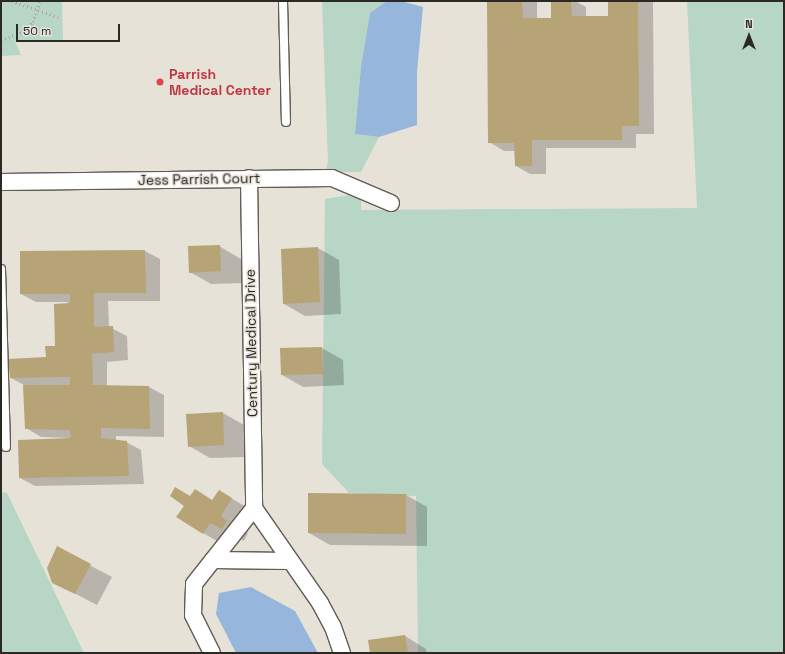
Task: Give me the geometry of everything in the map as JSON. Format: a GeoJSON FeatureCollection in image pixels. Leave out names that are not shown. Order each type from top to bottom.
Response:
{"type":"FeatureCollection","features":[{"type":"Feature","properties":{"kind":"street","name":"Century Medical Drive"},"geometry":{"type":"LineString","coordinates":[[249,178],[254,508]]}},
{"type":"Feature","properties":{"kind":"street","name":"Jess Parrish Court"},"geometry":{"type":"LineString","coordinates":[[1,182],[332,178],[391,203]]}},
{"type":"Feature","properties":{"kind":"street"},"geometry":{"type":"LineString","coordinates":[[212,653],[193,615],[194,584],[254,508],[289,561],[320,603],[333,626],[342,653]]}},
{"type":"Feature","properties":{"kind":"street"},"geometry":{"type":"LineString","coordinates":[[213,560],[289,561]]}},
{"type":"Feature","properties":{"kind":"lane"},"geometry":{"type":"LineString","coordinates":[[283,1],[286,122]]}},
{"type":"Feature","properties":{"kind":"lane"},"geometry":{"type":"LineString","coordinates":[[1,269],[6,447]]}},
{"type":"Feature","properties":{"kind":"path"},"geometry":{"type":"LineString","coordinates":[[12,1],[37,12],[58,17]]}},
{"type":"Feature","properties":{"kind":"path"},"geometry":{"type":"LineString","coordinates":[[1,40],[22,32],[33,22],[40,1]]}},
{"type":"Feature","properties":{"kind":"green space"},"geometry":{"type":"Polygon","coordinates":[[[1,1],[62,1],[63,41],[15,41],[21,55],[1,56],[1,1]]]}},
{"type":"Feature","properties":{"kind":"green space"},"geometry":{"type":"Polygon","coordinates":[[[322,1],[387,1],[370,13],[361,66],[355,134],[379,137],[361,172],[325,172],[328,162],[322,1]]]}},
{"type":"Feature","properties":{"kind":"green space"},"geometry":{"type":"Polygon","coordinates":[[[687,1],[784,1],[784,653],[418,653],[416,496],[349,493],[322,464],[325,199],[361,193],[361,210],[697,208],[687,1]]]}},
{"type":"Feature","properties":{"kind":"green space"},"geometry":{"type":"Polygon","coordinates":[[[1,492],[7,493],[84,653],[1,653],[1,492]]]}},
{"type":"Feature","properties":{"kind":"water"},"geometry":{"type":"Polygon","coordinates":[[[387,1],[401,1],[423,7],[417,72],[417,125],[379,137],[355,134],[361,66],[370,13],[387,1]]]}},
{"type":"Feature","properties":{"kind":"water"},"geometry":{"type":"Polygon","coordinates":[[[251,587],[295,611],[318,653],[236,653],[216,614],[219,593],[251,587]]]}},
{"type":"Feature","properties":{"kind":"building"},"geometry":{"type":"Polygon","coordinates":[[[487,1],[522,1],[523,18],[551,18],[551,1],[571,1],[572,16],[608,16],[608,1],[638,1],[639,126],[622,126],[622,140],[532,140],[532,166],[515,166],[514,143],[488,143],[487,1]]]}},
{"type":"Feature","properties":{"kind":"building"},"geometry":{"type":"Polygon","coordinates":[[[220,245],[221,271],[189,273],[188,246],[220,245]]]}},
{"type":"Feature","properties":{"kind":"building"},"geometry":{"type":"Polygon","coordinates":[[[318,247],[320,302],[283,304],[281,249],[318,247]]]}},
{"type":"Feature","properties":{"kind":"building"},"geometry":{"type":"Polygon","coordinates":[[[145,250],[146,293],[94,293],[94,327],[113,326],[114,352],[92,354],[93,385],[149,386],[150,429],[101,428],[101,438],[127,441],[129,476],[19,478],[18,440],[71,438],[70,430],[25,429],[23,385],[70,385],[70,377],[10,378],[8,359],[46,357],[45,346],[55,346],[54,304],[70,303],[70,294],[20,294],[20,251],[145,250]]]}},
{"type":"Feature","properties":{"kind":"building"},"geometry":{"type":"Polygon","coordinates":[[[322,347],[323,374],[281,375],[280,348],[322,347]]]}},
{"type":"Feature","properties":{"kind":"building"},"geometry":{"type":"Polygon","coordinates":[[[223,412],[224,445],[188,447],[186,414],[223,412]]]}},
{"type":"Feature","properties":{"kind":"building"},"geometry":{"type":"Polygon","coordinates":[[[175,487],[190,496],[195,489],[212,500],[219,490],[232,498],[221,516],[227,521],[222,529],[210,523],[203,534],[176,517],[184,506],[170,496],[175,487]]]}},
{"type":"Feature","properties":{"kind":"building"},"geometry":{"type":"Polygon","coordinates":[[[308,493],[406,494],[406,534],[308,533],[308,493]]]}},
{"type":"Feature","properties":{"kind":"building"},"geometry":{"type":"Polygon","coordinates":[[[57,546],[91,564],[75,594],[52,583],[47,568],[57,546]]]}},
{"type":"Feature","properties":{"kind":"building"},"geometry":{"type":"Polygon","coordinates":[[[405,635],[408,653],[370,653],[368,640],[405,635]]]}},
{"type":"Feature","properties":{"kind":"place","name":"Parrish Medical Center"},"geometry":{"type":"Point","coordinates":[160,82]}}]}
